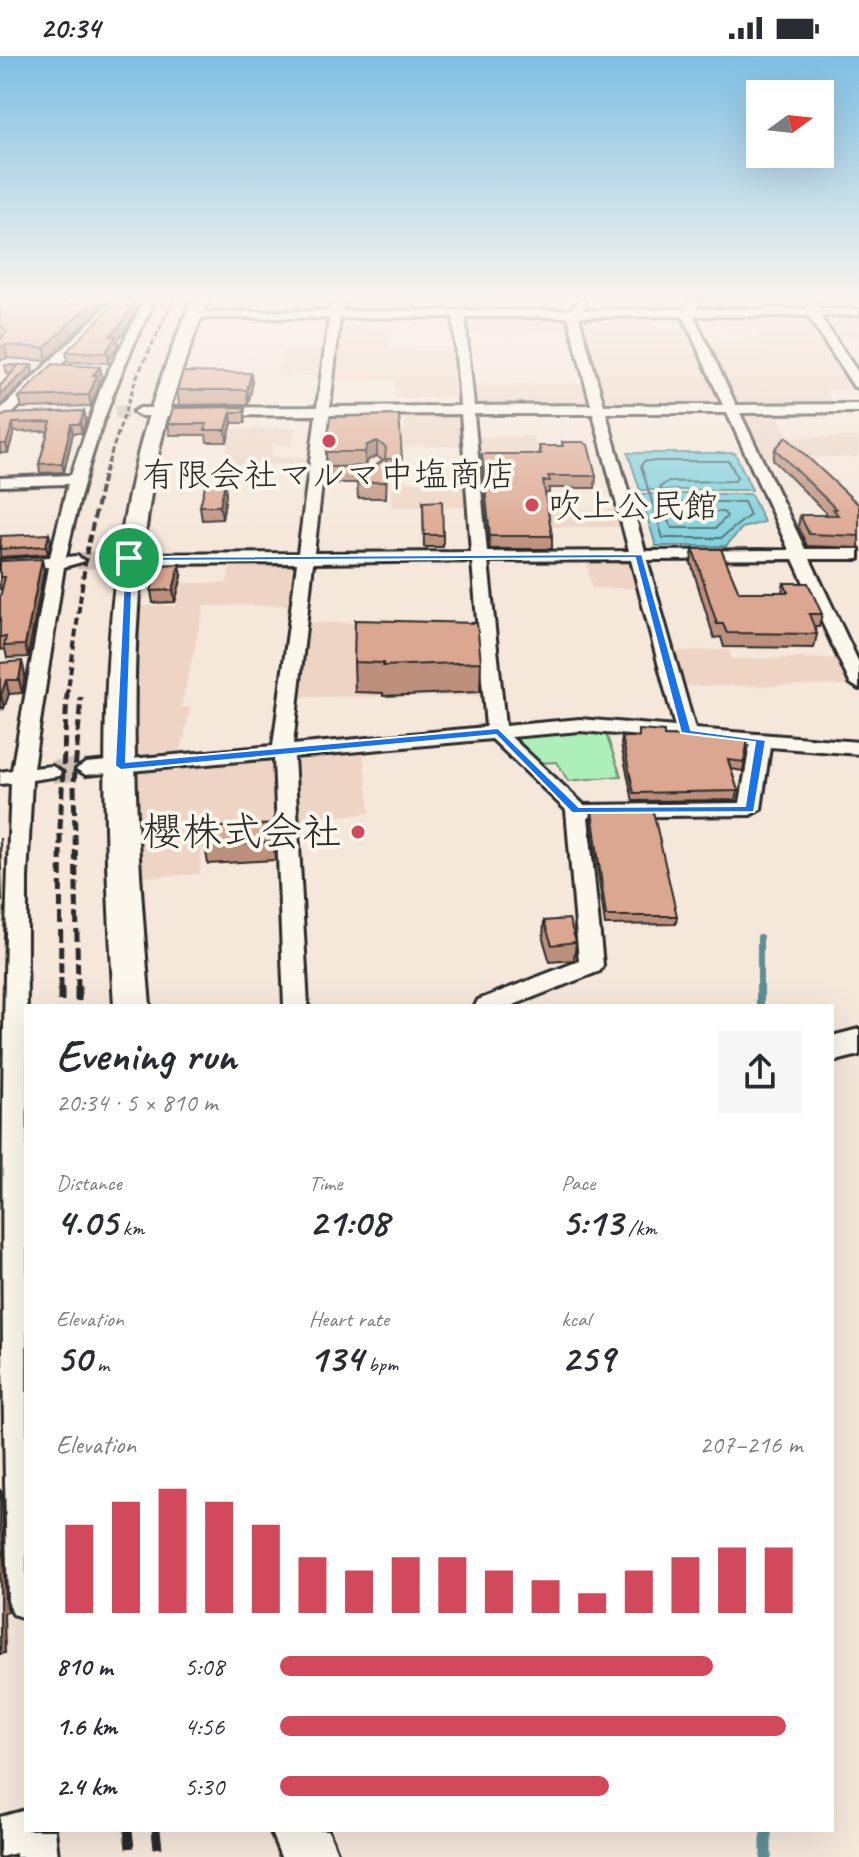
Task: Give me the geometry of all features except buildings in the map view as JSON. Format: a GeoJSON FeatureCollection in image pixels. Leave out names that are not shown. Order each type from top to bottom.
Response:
{"type":"FeatureCollection","features":[{"type":"Feature","properties":{"kind":"street"},"geometry":{"type":"LineString","coordinates":[[1,418],[39,381]]}},
{"type":"Feature","properties":{"kind":"street"},"geometry":{"type":"LineString","coordinates":[[24,1548],[5,963],[11,777],[66,561],[76,479],[109,381]]}},
{"type":"Feature","properties":{"kind":"street"},"geometry":{"type":"LineString","coordinates":[[132,1004],[121,766],[118,559],[149,412],[163,381]]}},
{"type":"Feature","properties":{"kind":"street"},"geometry":{"type":"LineString","coordinates":[[296,1004],[284,751],[305,557],[323,475],[323,411],[327,381]]}},
{"type":"Feature","properties":{"kind":"street"},"geometry":{"type":"LineString","coordinates":[[465,381],[494,724],[498,732],[576,811],[591,965],[492,1004]]}},
{"type":"Feature","properties":{"kind":"street"},"geometry":{"type":"LineString","coordinates":[[591,381],[686,733]]}},
{"type":"Feature","properties":{"kind":"street"},"geometry":{"type":"LineString","coordinates":[[718,381],[859,683]]}},
{"type":"Feature","properties":{"kind":"street"},"geometry":{"type":"LineString","coordinates":[[149,412],[859,408]]}},
{"type":"Feature","properties":{"kind":"street"},"geometry":{"type":"LineString","coordinates":[[1,418],[18,415]]}},
{"type":"Feature","properties":{"kind":"street"},"geometry":{"type":"LineString","coordinates":[[0,482],[76,479]]}},
{"type":"Feature","properties":{"kind":"street"},"geometry":{"type":"LineString","coordinates":[[118,559],[859,554]]}},
{"type":"Feature","properties":{"kind":"street"},"geometry":{"type":"LineString","coordinates":[[0,565],[66,561]]}},
{"type":"Feature","properties":{"kind":"street"},"geometry":{"type":"LineString","coordinates":[[13,667],[39,665]]}},
{"type":"Feature","properties":{"kind":"street"},"geometry":{"type":"LineString","coordinates":[[86,769],[580,725],[859,748]]}},
{"type":"Feature","properties":{"kind":"street"},"geometry":{"type":"LineString","coordinates":[[576,811],[750,809],[761,740]]}},
{"type":"Feature","properties":{"kind":"street"},"geometry":{"type":"LineString","coordinates":[[11,777],[52,772]]}},
{"type":"Feature","properties":{"kind":"street"},"geometry":{"type":"LineString","coordinates":[[834,1048],[859,1042]]}},
{"type":"Feature","properties":{"kind":"street"},"geometry":{"type":"LineString","coordinates":[[0,1837],[24,1831]]}},
{"type":"Feature","properties":{"kind":"street"},"geometry":{"type":"LineString","coordinates":[[35,1832],[37,1857]]}},
{"type":"Feature","properties":{"kind":"street"},"geometry":{"type":"LineString","coordinates":[[300,1832],[310,1857]]}},
{"type":"Feature","properties":{"kind":"shaded area"},"geometry":{"type":"Polygon","coordinates":[[[394,381],[459,381],[460,398],[395,398],[394,381]]]}},
{"type":"Feature","properties":{"kind":"shaded area"},"geometry":{"type":"Polygon","coordinates":[[[597,381],[713,381],[725,406],[604,406],[597,381]]]}},
{"type":"Feature","properties":{"kind":"shaded area"},"geometry":{"type":"Polygon","coordinates":[[[723,381],[851,381],[857,390],[825,390],[835,406],[735,406],[723,381]]]}},
{"type":"Feature","properties":{"kind":"shaded area"},"geometry":{"type":"Polygon","coordinates":[[[586,384],[592,406],[473,408],[470,385],[586,384]]]}},
{"type":"Feature","properties":{"kind":"shaded area"},"geometry":{"type":"Polygon","coordinates":[[[738,412],[776,412],[789,437],[859,437],[858,457],[759,458],[738,412]]]}},
{"type":"Feature","properties":{"kind":"shaded area"},"geometry":{"type":"Polygon","coordinates":[[[405,414],[461,414],[464,446],[325,447],[327,428],[405,428],[405,414]]]}},
{"type":"Feature","properties":{"kind":"shaded area"},"geometry":{"type":"Polygon","coordinates":[[[295,428],[292,445],[273,445],[270,457],[311,457],[310,464],[223,465],[232,429],[295,428]]]}},
{"type":"Feature","properties":{"kind":"shaded area"},"geometry":{"type":"Polygon","coordinates":[[[534,436],[538,455],[477,456],[475,437],[534,436]]]}},
{"type":"Feature","properties":{"kind":"shaded area"},"geometry":{"type":"Polygon","coordinates":[[[392,482],[467,482],[468,507],[392,507],[392,482]]]}},
{"type":"Feature","properties":{"kind":"shaded area"},"geometry":{"type":"Polygon","coordinates":[[[547,510],[620,510],[624,527],[550,527],[547,510]]]}},
{"type":"Feature","properties":{"kind":"shaded area"},"geometry":{"type":"Polygon","coordinates":[[[586,561],[633,561],[641,588],[592,588],[586,561]]]}},
{"type":"Feature","properties":{"kind":"shaded area"},"geometry":{"type":"Polygon","coordinates":[[[298,562],[292,605],[204,606],[181,707],[190,708],[180,756],[136,760],[140,606],[175,606],[181,583],[227,583],[231,563],[298,562]]]}},
{"type":"Feature","properties":{"kind":"shaded area"},"geometry":{"type":"Polygon","coordinates":[[[477,622],[483,696],[297,697],[306,623],[477,622]]]}},
{"type":"Feature","properties":{"kind":"shaded area"},"geometry":{"type":"Polygon","coordinates":[[[729,650],[732,659],[841,658],[853,685],[683,686],[673,651],[729,650]]]}},
{"type":"Feature","properties":{"kind":"shaded area"},"geometry":{"type":"Polygon","coordinates":[[[363,751],[370,813],[297,820],[294,758],[363,751]]]}},
{"type":"Feature","properties":{"kind":"shaded area"},"geometry":{"type":"Polygon","coordinates":[[[276,759],[279,839],[202,844],[200,874],[141,877],[136,772],[276,759]]]}},
{"type":"Feature","properties":{"kind":"green space"},"geometry":{"type":"Polygon","coordinates":[[[581,732],[606,734],[621,776],[568,781],[557,762],[538,763],[511,738],[581,732]]]}},
{"type":"Feature","properties":{"kind":"water"},"geometry":{"type":"Polygon","coordinates":[[[628,453],[735,453],[752,490],[640,490],[628,453]]]}},
{"type":"Feature","properties":{"kind":"water"},"geometry":{"type":"Polygon","coordinates":[[[640,494],[751,494],[764,522],[742,528],[726,546],[656,546],[640,494]]]}},
{"type":"Feature","properties":{"kind":"waterway"},"geometry":{"type":"LineString","coordinates":[[760,937],[760,1004]]}},
{"type":"Feature","properties":{"kind":"waterway"},"geometry":{"type":"LineString","coordinates":[[766,1832],[766,1857]]}},
{"type":"Feature","properties":{"kind":"tunnel"},"geometry":{"type":"LineString","coordinates":[[115,412],[140,412]]}},
{"type":"Feature","properties":{"kind":"tunnel"},"geometry":{"type":"LineString","coordinates":[[77,561],[108,559]]}},
{"type":"Feature","properties":{"kind":"tunnel"},"geometry":{"type":"LineString","coordinates":[[52,772],[86,769]]}},
{"type":"Feature","properties":{"kind":"railway"},"geometry":{"type":"LineString","coordinates":[[105,472],[135,381]]}},
{"type":"Feature","properties":{"kind":"railway"},"geometry":{"type":"LineString","coordinates":[[67,697],[87,550],[105,470]]}},
{"type":"Feature","properties":{"kind":"railway"},"geometry":{"type":"LineString","coordinates":[[61,989],[60,828],[67,695]]}},
{"type":"Feature","properties":{"kind":"railway"},"geometry":{"type":"LineString","coordinates":[[78,989],[74,784],[81,697]]}},
{"type":"Feature","properties":{"kind":"railway"},"geometry":{"type":"LineString","coordinates":[[61,989],[61,1004]]}},
{"type":"Feature","properties":{"kind":"railway"},"geometry":{"type":"LineString","coordinates":[[78,989],[78,1004]]}},
{"type":"Feature","properties":{"kind":"railway"},"geometry":{"type":"LineString","coordinates":[[128,1832],[131,1857]]}},
{"type":"Feature","properties":{"kind":"railway"},"geometry":{"type":"LineString","coordinates":[[156,1832],[159,1857]]}},
{"type":"Feature","properties":{"kind":"place","name":"有限会社マルマ中塩商店"},"geometry":{"type":"Point","coordinates":[329,441]}},
{"type":"Feature","properties":{"kind":"place","name":"吹上公民館"},"geometry":{"type":"Point","coordinates":[532,505]}},
{"type":"Feature","properties":{"kind":"place","name":"櫻株式会社"},"geometry":{"type":"Point","coordinates":[358,832]}},
{"type":"Feature","properties":{"kind":"route"},"geometry":{"type":"LineString","coordinates":[[639,556],[686,733],[761,740],[750,809],[576,811],[498,732],[121,766],[129,558],[639,556]]}}]}
